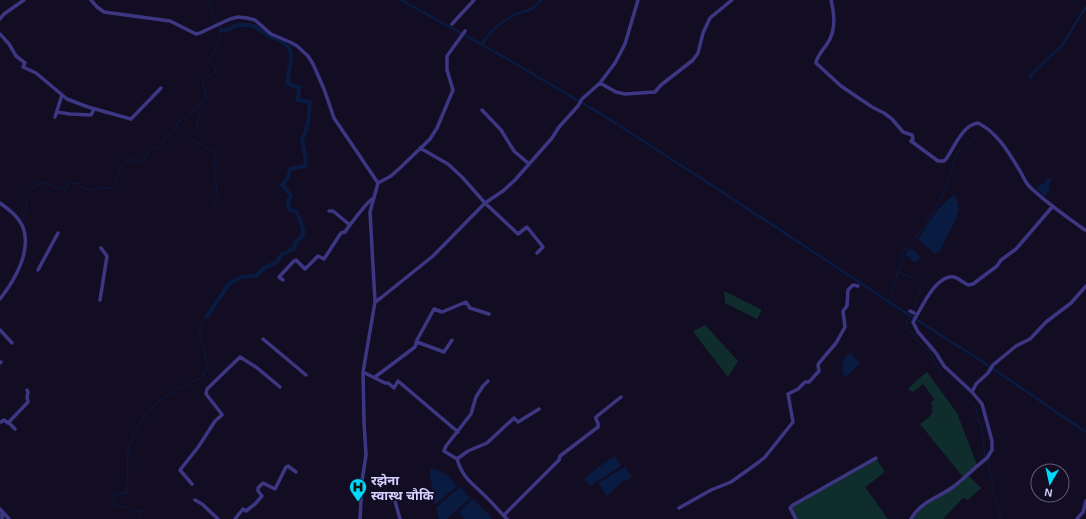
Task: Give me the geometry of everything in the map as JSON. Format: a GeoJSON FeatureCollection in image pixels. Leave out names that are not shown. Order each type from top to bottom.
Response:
{"type":"FeatureCollection","features":[{"type":"Feature","properties":{"kind":"street"},"geometry":{"type":"LineString","coordinates":[[0,19],[4,14],[24,0]]}},
{"type":"Feature","properties":{"kind":"street"},"geometry":{"type":"LineString","coordinates":[[91,0],[104,12],[170,21],[194,33],[200,33],[222,22],[238,17],[255,20],[271,34],[290,42],[308,56],[313,64],[334,118],[378,183]]}},
{"type":"Feature","properties":{"kind":"street"},"geometry":{"type":"LineString","coordinates":[[452,24],[474,0]]}},
{"type":"Feature","properties":{"kind":"street"},"geometry":{"type":"LineString","coordinates":[[375,302],[434,256],[485,203],[507,187],[552,138],[582,99],[600,83],[610,71],[623,49],[638,0]]}},
{"type":"Feature","properties":{"kind":"street"},"geometry":{"type":"LineString","coordinates":[[600,83],[616,92],[625,94],[655,92],[661,85],[693,60],[698,53],[703,33],[710,18],[732,0]]}},
{"type":"Feature","properties":{"kind":"street"},"geometry":{"type":"LineString","coordinates":[[831,0],[833,10],[833,31],[830,39],[817,58],[816,63],[841,86],[892,119],[903,132],[912,135],[912,142],[938,161],[944,161],[963,133],[971,125],[978,123],[990,131],[1000,142],[1012,158],[1028,185],[1053,206],[1086,230]]}},
{"type":"Feature","properties":{"kind":"street"},"geometry":{"type":"LineString","coordinates":[[360,519],[362,481],[366,454],[363,372],[375,302],[370,212],[378,183],[391,176],[401,168],[430,139],[437,128],[453,90],[447,70],[447,56],[465,31]]}},
{"type":"Feature","properties":{"kind":"street"},"geometry":{"type":"LineString","coordinates":[[0,34],[9,44],[16,56],[24,62],[23,67],[36,73],[67,99],[78,104],[131,119],[161,88]]}},
{"type":"Feature","properties":{"kind":"street"},"geometry":{"type":"LineString","coordinates":[[55,117],[62,95]]}},
{"type":"Feature","properties":{"kind":"street"},"geometry":{"type":"LineString","coordinates":[[57,112],[91,115],[94,109]]}},
{"type":"Feature","properties":{"kind":"street"},"geometry":{"type":"LineString","coordinates":[[482,110],[501,130],[514,151],[529,164]]}},
{"type":"Feature","properties":{"kind":"street"},"geometry":{"type":"LineString","coordinates":[[420,148],[448,164],[462,177],[485,203],[518,234],[527,227],[543,247],[537,253]]}},
{"type":"Feature","properties":{"kind":"street"},"geometry":{"type":"LineString","coordinates":[[283,280],[279,277],[294,261],[296,260],[305,269],[318,256],[324,259],[341,233],[345,232],[370,200],[374,198]]}},
{"type":"Feature","properties":{"kind":"street"},"geometry":{"type":"LineString","coordinates":[[0,203],[13,212],[22,224],[25,236],[25,247],[11,284],[0,298]]}},
{"type":"Feature","properties":{"kind":"street"},"geometry":{"type":"LineString","coordinates":[[911,519],[914,513],[922,506],[954,486],[990,454],[992,441],[983,409],[978,399],[944,366],[918,332],[913,322],[916,314],[941,280],[948,277],[956,278],[968,285],[973,284],[997,266],[1016,249],[1053,206]]}},
{"type":"Feature","properties":{"kind":"street"},"geometry":{"type":"LineString","coordinates":[[329,211],[333,211],[350,225]]}},
{"type":"Feature","properties":{"kind":"street"},"geometry":{"type":"LineString","coordinates":[[38,270],[58,233]]}},
{"type":"Feature","properties":{"kind":"street"},"geometry":{"type":"LineString","coordinates":[[100,300],[107,256],[101,248]]}},
{"type":"Feature","properties":{"kind":"street"},"geometry":{"type":"LineString","coordinates":[[679,508],[717,487],[731,482],[754,466],[765,457],[785,434],[793,422],[788,394],[798,389],[805,382],[809,382],[820,371],[818,365],[836,344],[845,327],[843,311],[847,306],[848,290],[853,285],[858,286]]}},
{"type":"Feature","properties":{"kind":"street"},"geometry":{"type":"LineString","coordinates":[[972,392],[976,384],[988,373],[993,365],[1012,349],[1030,339],[1046,322],[1071,303],[1086,286]]}},
{"type":"Feature","properties":{"kind":"street"},"geometry":{"type":"LineString","coordinates":[[375,377],[415,347],[434,309],[442,312],[466,302],[470,308],[489,314]]}},
{"type":"Feature","properties":{"kind":"street"},"geometry":{"type":"LineString","coordinates":[[910,310],[916,314]]}},
{"type":"Feature","properties":{"kind":"street"},"geometry":{"type":"LineString","coordinates":[[0,330],[12,343]]}},
{"type":"Feature","properties":{"kind":"street"},"geometry":{"type":"LineString","coordinates":[[263,339],[306,375]]}},
{"type":"Feature","properties":{"kind":"street"},"geometry":{"type":"LineString","coordinates":[[417,342],[444,352],[452,340]]}},
{"type":"Feature","properties":{"kind":"street"},"geometry":{"type":"LineString","coordinates":[[192,484],[180,470],[200,446],[216,421],[222,415],[206,394],[207,389],[240,357],[256,367],[280,387]]}},
{"type":"Feature","properties":{"kind":"street"},"geometry":{"type":"LineString","coordinates":[[363,372],[385,383],[388,383],[394,388],[398,382],[458,432]]}},
{"type":"Feature","properties":{"kind":"street"},"geometry":{"type":"LineString","coordinates":[[488,381],[476,397],[471,414],[446,446],[444,451],[457,459],[467,480],[484,494],[507,519]]}},
{"type":"Feature","properties":{"kind":"street"},"geometry":{"type":"LineString","coordinates":[[9,423],[28,402],[28,392],[26,390]]}},
{"type":"Feature","properties":{"kind":"street"},"geometry":{"type":"LineString","coordinates":[[504,515],[559,460],[560,456],[598,427],[596,417],[621,397]]}},
{"type":"Feature","properties":{"kind":"street"},"geometry":{"type":"LineString","coordinates":[[457,459],[468,451],[487,443],[514,418],[518,422],[538,409]]}},
{"type":"Feature","properties":{"kind":"street"},"geometry":{"type":"LineString","coordinates":[[2,422],[4,420],[15,429]]}},
{"type":"Feature","properties":{"kind":"street"},"geometry":{"type":"LineString","coordinates":[[796,519],[791,511],[791,507],[876,458]]}},
{"type":"Feature","properties":{"kind":"street"},"geometry":{"type":"LineString","coordinates":[[235,519],[243,509],[246,511],[256,504],[262,496],[258,491],[258,488],[263,483],[275,489],[286,467],[288,466],[296,472]]}},
{"type":"Feature","properties":{"kind":"street"},"geometry":{"type":"LineString","coordinates":[[195,500],[202,504],[218,519]]}},
{"type":"Feature","properties":{"kind":"street"},"geometry":{"type":"LineString","coordinates":[[1077,519],[1083,512],[1086,500]]}},
{"type":"Feature","properties":{"kind":"street"},"geometry":{"type":"LineString","coordinates":[[396,501],[400,519]]}},
{"type":"Feature","properties":{"kind":"street"},"geometry":{"type":"LineString","coordinates":[[1,510],[2,519]]}},
{"type":"Feature","properties":{"kind":"street"},"geometry":{"type":"LineString","coordinates":[[1,510],[9,519]]}},
{"type":"Feature","properties":{"kind":"green space"},"geometry":{"type":"Polygon","coordinates":[[[724,291],[762,310],[757,319],[725,303],[724,291]]]}},
{"type":"Feature","properties":{"kind":"green space"},"geometry":{"type":"Polygon","coordinates":[[[705,325],[738,361],[728,377],[694,333],[694,331],[705,325]]]}},
{"type":"Feature","properties":{"kind":"green space"},"geometry":{"type":"Polygon","coordinates":[[[927,372],[957,413],[977,465],[963,477],[920,424],[933,412],[931,408],[933,406],[931,404],[934,399],[923,384],[913,392],[908,389],[927,372]]]}},
{"type":"Feature","properties":{"kind":"green space"},"geometry":{"type":"Polygon","coordinates":[[[876,459],[885,472],[865,487],[888,519],[796,519],[791,510],[795,505],[876,459]]]}},
{"type":"Feature","properties":{"kind":"green space"},"geometry":{"type":"Polygon","coordinates":[[[969,476],[981,488],[968,500],[963,498],[943,519],[913,519],[921,508],[969,476]]]}},
{"type":"Feature","properties":{"kind":"water"},"geometry":{"type":"Polygon","coordinates":[[[1053,177],[1049,185],[1050,190],[1047,192],[1047,196],[1043,195],[1036,187],[1040,184],[1042,185],[1048,178],[1053,177]]]}},
{"type":"Feature","properties":{"kind":"water"},"geometry":{"type":"Polygon","coordinates":[[[954,195],[956,196],[959,209],[957,212],[957,217],[940,250],[935,254],[918,239],[936,212],[954,195]]]}},
{"type":"Feature","properties":{"kind":"water"},"geometry":{"type":"Polygon","coordinates":[[[910,248],[921,257],[915,263],[905,254],[910,248]]]}},
{"type":"Feature","properties":{"kind":"water"},"geometry":{"type":"Polygon","coordinates":[[[850,353],[860,363],[846,377],[842,373],[844,364],[842,361],[850,353]]]}},
{"type":"Feature","properties":{"kind":"water"},"geometry":{"type":"Polygon","coordinates":[[[615,457],[621,466],[590,486],[585,479],[588,475],[611,458],[615,457]]]}},
{"type":"Feature","properties":{"kind":"water"},"geometry":{"type":"Polygon","coordinates":[[[625,467],[632,477],[621,483],[607,496],[598,483],[625,467]]]}},
{"type":"Feature","properties":{"kind":"water"},"geometry":{"type":"Polygon","coordinates":[[[429,469],[442,472],[457,486],[435,505],[429,469]]]}},
{"type":"Feature","properties":{"kind":"water"},"geometry":{"type":"Polygon","coordinates":[[[460,487],[470,498],[447,519],[439,519],[436,508],[460,487]]]}},
{"type":"Feature","properties":{"kind":"water"},"geometry":{"type":"Polygon","coordinates":[[[473,499],[492,518],[491,519],[464,519],[460,514],[460,511],[473,499]]]}},
{"type":"Feature","properties":{"kind":"waterway"},"geometry":{"type":"LineString","coordinates":[[207,0],[221,30],[218,44],[209,62],[216,67],[215,72],[202,82],[206,93],[206,101],[197,106],[201,111],[197,122],[197,128],[189,136],[195,142],[215,153],[216,157],[214,163],[218,200],[213,207]]}},
{"type":"Feature","properties":{"kind":"waterway"},"geometry":{"type":"LineString","coordinates":[[401,0],[504,57],[606,117],[980,360],[1086,432]]}},
{"type":"Feature","properties":{"kind":"waterway"},"geometry":{"type":"LineString","coordinates":[[482,45],[492,31],[505,20],[531,9],[541,0]]}},
{"type":"Feature","properties":{"kind":"waterway"},"geometry":{"type":"LineString","coordinates":[[1030,78],[1034,72],[1062,45],[1086,7]]}},
{"type":"Feature","properties":{"kind":"waterway"},"geometry":{"type":"LineString","coordinates":[[207,316],[229,284],[241,277],[256,276],[264,268],[277,262],[282,254],[294,249],[295,243],[303,235],[303,229],[297,212],[289,209],[288,204],[291,195],[282,185],[288,178],[290,169],[305,166],[306,160],[302,141],[308,123],[310,102],[298,100],[299,87],[288,84],[291,54],[286,45],[258,28],[250,25],[238,25],[226,30],[221,30]]}},
{"type":"Feature","properties":{"kind":"waterway"},"geometry":{"type":"LineString","coordinates":[[22,219],[26,210],[26,196],[34,187],[43,182],[66,190],[67,185],[70,183],[78,184],[84,189],[90,190],[101,187],[112,188],[124,162],[127,159],[142,162],[148,152],[160,147],[170,132],[176,127],[177,123],[194,111],[197,106]]}},
{"type":"Feature","properties":{"kind":"waterway"},"geometry":{"type":"LineString","coordinates":[[892,292],[903,260],[902,252],[911,244],[925,225],[941,198],[952,171],[953,161],[959,151],[975,136]]}},
{"type":"Feature","properties":{"kind":"waterway"},"geometry":{"type":"LineString","coordinates":[[898,271],[915,280],[920,285],[921,288],[913,311]]}},
{"type":"Feature","properties":{"kind":"waterway"},"geometry":{"type":"LineString","coordinates":[[912,314],[907,320],[906,325],[909,332],[914,333],[916,339],[930,352],[941,373],[949,383],[976,409],[982,428],[985,458]]}},
{"type":"Feature","properties":{"kind":"waterway"},"geometry":{"type":"LineString","coordinates":[[139,519],[142,511],[134,513],[127,507],[120,507],[113,503],[115,494],[127,493],[128,450],[135,431],[147,412],[162,398],[202,377],[208,367],[200,334],[200,324],[207,316]]}},
{"type":"Feature","properties":{"kind":"waterway"},"geometry":{"type":"LineString","coordinates":[[988,461],[994,484],[993,493],[1001,519]]}},
{"type":"Feature","properties":{"kind":"place","name":"रझेना स्वास्थ चौकि"},"geometry":{"type":"Point","coordinates":[358,502]}}]}
